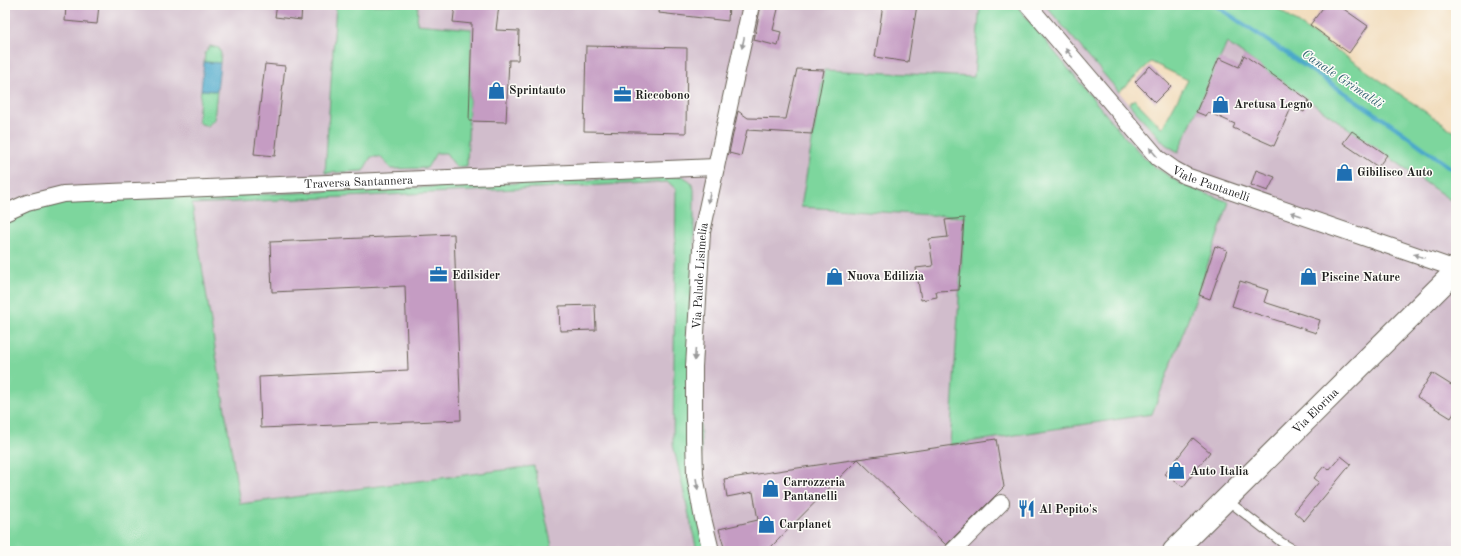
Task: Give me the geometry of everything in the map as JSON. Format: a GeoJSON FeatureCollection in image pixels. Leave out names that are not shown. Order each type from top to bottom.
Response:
{"type":"FeatureCollection","features":[{"type":"Feature","properties":{"kind":"main road","name":"Via Elorina"},"geometry":{"type":"LineString","coordinates":[[1174,551],[1456,270]]}},
{"type":"Feature","properties":{"kind":"street","name":"Via Palude Lisimelia"},"geometry":{"type":"LineString","coordinates":[[711,551],[695,475],[694,367],[702,232],[751,5]]}},
{"type":"Feature","properties":{"kind":"street","name":"Viale Pantanelli"},"geometry":{"type":"LineString","coordinates":[[1028,5],[1158,158],[1175,170],[1186,176],[1456,270]]}},
{"type":"Feature","properties":{"kind":"street","name":"Traversa Santannera"},"geometry":{"type":"LineString","coordinates":[[5,213],[26,204],[63,194],[716,167]]}},
{"type":"Feature","properties":{"kind":"street"},"geometry":{"type":"LineString","coordinates":[[953,551],[1001,503]]}},
{"type":"Feature","properties":{"kind":"lane"},"geometry":{"type":"LineString","coordinates":[[1226,499],[1281,542],[1297,551]]}},
{"type":"Feature","properties":{"kind":"shaded area"},"geometry":{"type":"Polygon","coordinates":[[[5,5],[1045,5],[1153,132],[1177,152],[1227,42],[1456,204],[1456,551],[553,551],[534,466],[240,504],[192,204],[5,234],[5,5]]]}},
{"type":"Feature","properties":{"kind":"green space"},"geometry":{"type":"Polygon","coordinates":[[[336,5],[418,5],[417,24],[472,29],[467,166],[456,167],[446,153],[436,153],[427,168],[391,169],[381,157],[371,157],[363,171],[325,173],[336,5]]]}},
{"type":"Feature","properties":{"kind":"green space"},"geometry":{"type":"Polygon","coordinates":[[[980,5],[1016,5],[1122,134],[1144,157],[1155,167],[1183,185],[1229,202],[1197,296],[1152,414],[950,445],[964,217],[801,207],[824,70],[974,77],[980,5]]]}},
{"type":"Feature","properties":{"kind":"green space"},"geometry":{"type":"Polygon","coordinates":[[[1045,5],[1272,5],[1456,133],[1456,204],[1227,43],[1178,152],[1165,144],[1129,104],[1134,99],[1162,128],[1188,80],[1151,62],[1119,92],[1045,5]]]}},
{"type":"Feature","properties":{"kind":"green space"},"geometry":{"type":"Polygon","coordinates":[[[210,46],[219,48],[221,54],[220,63],[204,62],[205,53],[210,46]]]}},
{"type":"Feature","properties":{"kind":"green space"},"geometry":{"type":"Polygon","coordinates":[[[201,90],[217,91],[214,120],[207,126],[199,123],[198,118],[201,90]]]}},
{"type":"Feature","properties":{"kind":"green space"},"geometry":{"type":"Polygon","coordinates":[[[682,176],[690,181],[694,189],[694,250],[705,551],[697,551],[673,444],[676,189],[668,182],[192,204],[240,504],[534,466],[553,551],[5,551],[5,222],[27,211],[65,201],[176,196],[200,197],[682,176]]]}},
{"type":"Feature","properties":{"kind":"water"},"geometry":{"type":"Polygon","coordinates":[[[204,62],[220,63],[217,91],[201,90],[204,62]]]}},
{"type":"Feature","properties":{"kind":"building"},"geometry":{"type":"Polygon","coordinates":[[[66,5],[99,5],[97,24],[65,21],[66,5]]]}},
{"type":"Feature","properties":{"kind":"building"},"geometry":{"type":"Polygon","coordinates":[[[277,5],[302,5],[301,20],[275,17],[277,5]]]}},
{"type":"Feature","properties":{"kind":"building"},"geometry":{"type":"Polygon","coordinates":[[[455,5],[499,5],[496,30],[519,31],[518,60],[509,60],[506,122],[469,121],[472,24],[453,22],[455,5]]]}},
{"type":"Feature","properties":{"kind":"building"},"geometry":{"type":"Polygon","coordinates":[[[660,5],[729,5],[728,21],[659,13],[660,5]]]}},
{"type":"Feature","properties":{"kind":"building"},"geometry":{"type":"Polygon","coordinates":[[[761,5],[779,5],[773,30],[781,32],[778,46],[754,40],[761,5]]]}},
{"type":"Feature","properties":{"kind":"building"},"geometry":{"type":"Polygon","coordinates":[[[883,5],[917,5],[908,62],[875,57],[883,5]]]}},
{"type":"Feature","properties":{"kind":"building"},"geometry":{"type":"Polygon","coordinates":[[[1325,5],[1338,5],[1368,26],[1349,53],[1310,25],[1325,5]]]}},
{"type":"Feature","properties":{"kind":"building"},"geometry":{"type":"Polygon","coordinates":[[[586,46],[687,48],[686,133],[584,131],[586,46]]]}},
{"type":"Feature","properties":{"kind":"building"},"geometry":{"type":"Polygon","coordinates":[[[1244,55],[1309,100],[1304,112],[1292,106],[1274,146],[1233,128],[1235,124],[1208,112],[1206,116],[1196,112],[1219,58],[1239,67],[1244,55]]]}},
{"type":"Feature","properties":{"kind":"building"},"geometry":{"type":"Polygon","coordinates":[[[265,64],[285,66],[275,156],[254,154],[265,64]]]}},
{"type":"Feature","properties":{"kind":"building"},"geometry":{"type":"Polygon","coordinates":[[[1150,66],[1171,86],[1155,102],[1135,82],[1150,66]]]}},
{"type":"Feature","properties":{"kind":"building"},"geometry":{"type":"Polygon","coordinates":[[[797,69],[824,70],[812,134],[747,130],[741,156],[729,153],[738,111],[748,118],[786,119],[797,69]]]}},
{"type":"Feature","properties":{"kind":"building"},"geometry":{"type":"Polygon","coordinates":[[[1352,131],[1387,155],[1378,167],[1343,143],[1352,131]]]}},
{"type":"Feature","properties":{"kind":"building"},"geometry":{"type":"Polygon","coordinates":[[[1256,170],[1275,177],[1268,191],[1251,185],[1256,170]]]}},
{"type":"Feature","properties":{"kind":"building"},"geometry":{"type":"Polygon","coordinates":[[[964,218],[959,290],[936,291],[937,297],[921,300],[916,268],[933,266],[929,239],[948,237],[945,220],[964,218]]]}},
{"type":"Feature","properties":{"kind":"building"},"geometry":{"type":"Polygon","coordinates":[[[454,234],[461,420],[261,428],[259,377],[408,370],[405,286],[272,292],[270,242],[454,234]]]}},
{"type":"Feature","properties":{"kind":"building"},"geometry":{"type":"Polygon","coordinates":[[[1215,246],[1227,250],[1210,299],[1199,295],[1215,246]]]}},
{"type":"Feature","properties":{"kind":"building"},"geometry":{"type":"Polygon","coordinates":[[[1240,281],[1268,290],[1264,302],[1320,320],[1316,333],[1232,306],[1240,281]]]}},
{"type":"Feature","properties":{"kind":"building"},"geometry":{"type":"Polygon","coordinates":[[[595,305],[596,330],[560,331],[559,306],[595,305]]]}},
{"type":"Feature","properties":{"kind":"building"},"geometry":{"type":"Polygon","coordinates":[[[1432,373],[1456,388],[1456,410],[1451,418],[1417,397],[1432,373]]]}},
{"type":"Feature","properties":{"kind":"building"},"geometry":{"type":"Polygon","coordinates":[[[1193,438],[1210,452],[1183,487],[1165,474],[1193,438]]]}},
{"type":"Feature","properties":{"kind":"building"},"geometry":{"type":"Polygon","coordinates":[[[996,439],[1004,487],[946,545],[858,459],[996,439]]]}},
{"type":"Feature","properties":{"kind":"building"},"geometry":{"type":"Polygon","coordinates":[[[1341,456],[1351,464],[1304,521],[1294,512],[1319,482],[1314,478],[1324,466],[1329,470],[1341,456]]]}},
{"type":"Feature","properties":{"kind":"building"},"geometry":{"type":"Polygon","coordinates":[[[858,459],[767,551],[725,551],[719,529],[758,520],[753,492],[727,497],[724,479],[858,459]]]}},
{"type":"Feature","properties":{"kind":"waterway","name":"Canale Grimaldi"},"geometry":{"type":"LineString","coordinates":[[1215,5],[1395,127],[1456,172]]}},
{"type":"Feature","properties":{"kind":"place","name":"Sprintauto"},"geometry":{"type":"Point","coordinates":[496,90]}},
{"type":"Feature","properties":{"kind":"place","name":"Riccobono"},"geometry":{"type":"Point","coordinates":[622,95]}},
{"type":"Feature","properties":{"kind":"place","name":"Aretusa Legno"},"geometry":{"type":"Point","coordinates":[1221,104]}},
{"type":"Feature","properties":{"kind":"place","name":"Gibilisco Auto"},"geometry":{"type":"Point","coordinates":[1344,172]}},
{"type":"Feature","properties":{"kind":"place","name":"Edilsider"},"geometry":{"type":"Point","coordinates":[439,275]}},
{"type":"Feature","properties":{"kind":"place","name":"Nuova Edilizia"},"geometry":{"type":"Point","coordinates":[834,276]}},
{"type":"Feature","properties":{"kind":"place","name":"Piscine Nature"},"geometry":{"type":"Point","coordinates":[1308,277]}},
{"type":"Feature","properties":{"kind":"place","name":"Auto Italia"},"geometry":{"type":"Point","coordinates":[1177,471]}},
{"type":"Feature","properties":{"kind":"place","name":"Carrozzeria Pantanelli"},"geometry":{"type":"Point","coordinates":[770,489]}},
{"type":"Feature","properties":{"kind":"place","name":"Al Pepito's"},"geometry":{"type":"Point","coordinates":[1026,509]}},
{"type":"Feature","properties":{"kind":"place","name":"Carplanet"},"geometry":{"type":"Point","coordinates":[766,524]}}]}
